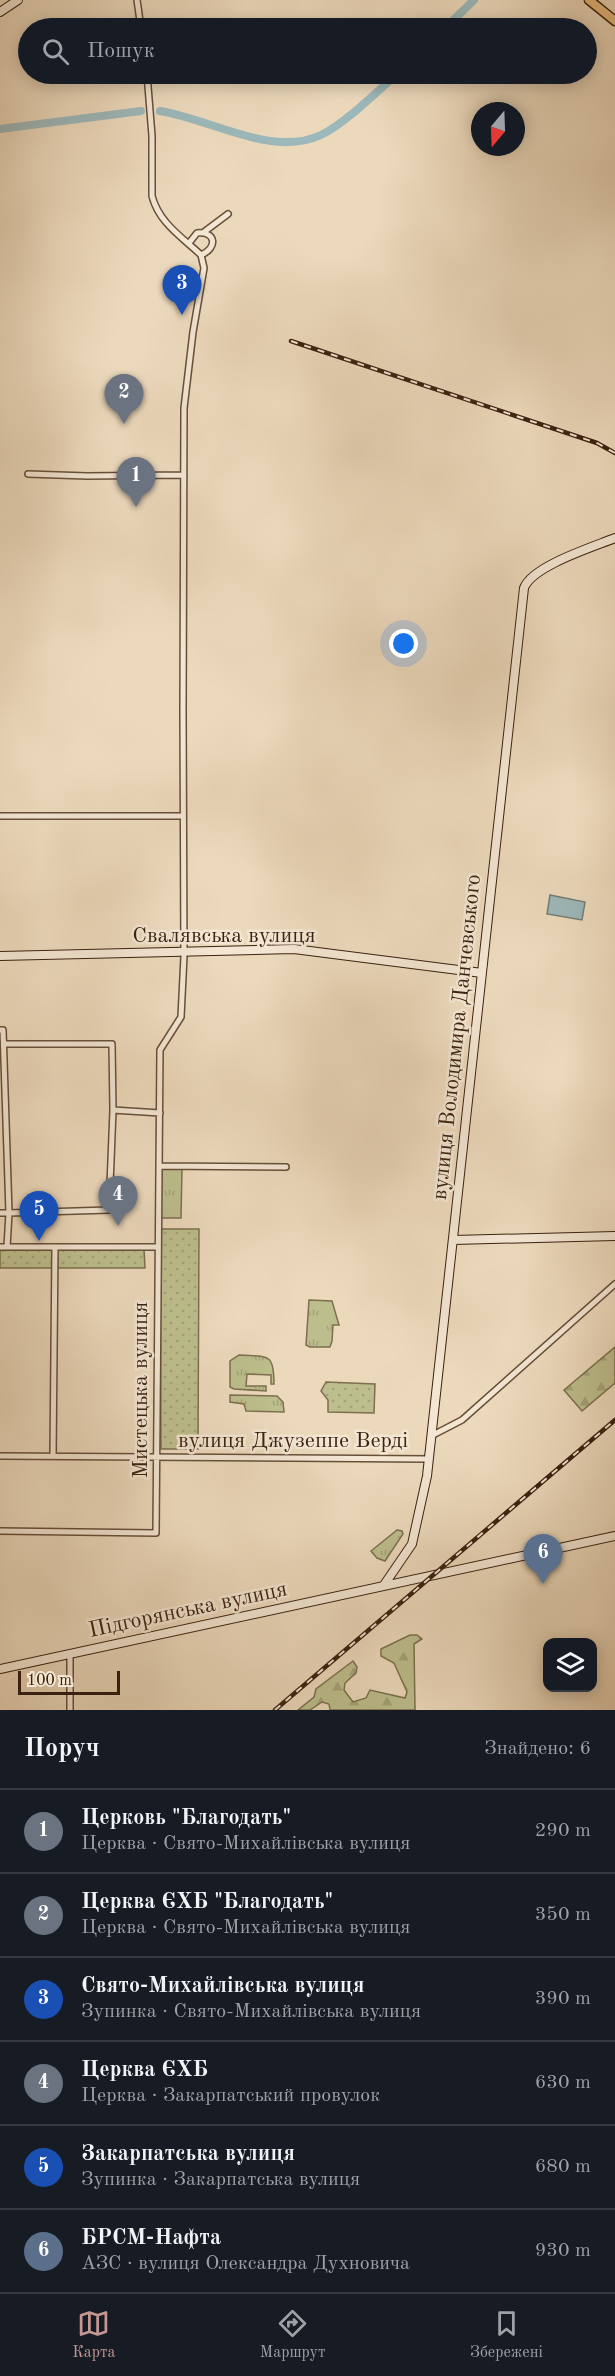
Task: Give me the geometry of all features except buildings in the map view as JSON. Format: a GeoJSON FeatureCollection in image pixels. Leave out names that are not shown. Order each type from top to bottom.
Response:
{"type":"FeatureCollection","features":[{"type":"Feature","properties":{"kind":"main road"},"geometry":{"type":"LineString","coordinates":[[589,0],[615,21]]}},
{"type":"Feature","properties":{"kind":"street"},"geometry":{"type":"LineString","coordinates":[[0,12],[18,0]]}},
{"type":"Feature","properties":{"kind":"street"},"geometry":{"type":"LineString","coordinates":[[137,0],[140,18]]}},
{"type":"Feature","properties":{"kind":"street"},"geometry":{"type":"LineString","coordinates":[[148,84],[152,136],[152,196],[155,205],[168,225],[201,255],[212,247],[212,240],[206,233]]}},
{"type":"Feature","properties":{"kind":"street"},"geometry":{"type":"LineString","coordinates":[[189,243],[195,234],[206,233],[217,221],[228,214]]}},
{"type":"Feature","properties":{"kind":"street","name":"Мистецька вулиця"},"geometry":{"type":"LineString","coordinates":[[0,1531],[156,1533],[160,1050],[182,1017],[185,389],[204,268],[201,255]]}},
{"type":"Feature","properties":{"kind":"street"},"geometry":{"type":"LineString","coordinates":[[28,474],[184,475]]}},
{"type":"Feature","properties":{"kind":"street","name":"вулиця Володимира Данчевського"},"geometry":{"type":"LineString","coordinates":[[384,1585],[412,1544],[422,1504],[429,1459],[524,588],[528,579],[541,570],[615,538]]}},
{"type":"Feature","properties":{"kind":"street"},"geometry":{"type":"LineString","coordinates":[[0,816],[183,816]]}},
{"type":"Feature","properties":{"kind":"street","name":"Свалявська вулиця"},"geometry":{"type":"LineString","coordinates":[[0,956],[294,949],[482,972]]}},
{"type":"Feature","properties":{"kind":"street"},"geometry":{"type":"LineString","coordinates":[[0,1030],[3,1030],[4,1044],[9,1213],[7,1247]]}},
{"type":"Feature","properties":{"kind":"street"},"geometry":{"type":"LineString","coordinates":[[0,1213],[109,1210],[113,1110],[112,1044],[4,1044]]}},
{"type":"Feature","properties":{"kind":"street"},"geometry":{"type":"LineString","coordinates":[[113,1110],[159,1113]]}},
{"type":"Feature","properties":{"kind":"street"},"geometry":{"type":"LineString","coordinates":[[159,1166],[286,1167]]}},
{"type":"Feature","properties":{"kind":"street"},"geometry":{"type":"LineString","coordinates":[[0,1168],[8,1175]]}},
{"type":"Feature","properties":{"kind":"street"},"geometry":{"type":"LineString","coordinates":[[453,1240],[615,1236]]}},
{"type":"Feature","properties":{"kind":"street"},"geometry":{"type":"LineString","coordinates":[[0,1247],[158,1247]]}},
{"type":"Feature","properties":{"kind":"street"},"geometry":{"type":"LineString","coordinates":[[53,1456],[55,1247]]}},
{"type":"Feature","properties":{"kind":"street","name":"вулиця Джузеппе Верді"},"geometry":{"type":"LineString","coordinates":[[431,1436],[462,1420],[615,1284]]}},
{"type":"Feature","properties":{"kind":"street","name":"вулиця Джузеппе Верді"},"geometry":{"type":"LineString","coordinates":[[0,1456],[429,1459]]}},
{"type":"Feature","properties":{"kind":"street","name":"Підгорянська вулиця"},"geometry":{"type":"LineString","coordinates":[[0,1669],[615,1536]]}},
{"type":"Feature","properties":{"kind":"street"},"geometry":{"type":"LineString","coordinates":[[70,1655],[70,1710]]}},
{"type":"Feature","properties":{"kind":"green space"},"geometry":{"type":"Polygon","coordinates":[[[161,1168],[182,1168],[181,1218],[160,1218],[161,1168]]]}},
{"type":"Feature","properties":{"kind":"green space"},"geometry":{"type":"Polygon","coordinates":[[[160,1229],[199,1229],[198,1449],[161,1449],[160,1229]]]}},
{"type":"Feature","properties":{"kind":"green space"},"geometry":{"type":"Polygon","coordinates":[[[0,1249],[144,1249],[145,1268],[0,1268],[0,1249]]]}},
{"type":"Feature","properties":{"kind":"green space"},"geometry":{"type":"Polygon","coordinates":[[[309,1300],[332,1301],[339,1325],[333,1325],[330,1347],[306,1345],[309,1300]]]}},
{"type":"Feature","properties":{"kind":"green space"},"geometry":{"type":"Polygon","coordinates":[[[615,1347],[615,1383],[582,1411],[564,1390],[615,1347]]]}},
{"type":"Feature","properties":{"kind":"green space"},"geometry":{"type":"Polygon","coordinates":[[[239,1355],[263,1357],[271,1361],[274,1384],[271,1384],[271,1375],[247,1374],[246,1386],[266,1386],[266,1391],[230,1387],[230,1361],[239,1355]]]}},
{"type":"Feature","properties":{"kind":"green space"},"geometry":{"type":"Polygon","coordinates":[[[326,1382],[375,1384],[374,1413],[328,1412],[328,1400],[321,1391],[326,1382]]]}},
{"type":"Feature","properties":{"kind":"green space"},"geometry":{"type":"Polygon","coordinates":[[[230,1395],[277,1396],[283,1402],[284,1412],[246,1411],[244,1404],[230,1402],[230,1395]]]}},
{"type":"Feature","properties":{"kind":"green space"},"geometry":{"type":"Polygon","coordinates":[[[397,1530],[402,1531],[403,1534],[385,1561],[377,1558],[371,1551],[397,1530]]]}},
{"type":"Feature","properties":{"kind":"green space"},"geometry":{"type":"Polygon","coordinates":[[[410,1635],[417,1635],[422,1639],[414,1644],[415,1710],[330,1710],[329,1704],[322,1702],[310,1710],[298,1710],[314,1697],[316,1689],[353,1661],[357,1667],[356,1673],[345,1683],[344,1690],[353,1702],[366,1698],[370,1690],[405,1698],[407,1692],[394,1663],[381,1656],[381,1649],[410,1635]]]}},
{"type":"Feature","properties":{"kind":"water"},"geometry":{"type":"Polygon","coordinates":[[[550,895],[585,902],[582,920],[547,914],[550,895]]]}},
{"type":"Feature","properties":{"kind":"waterway"},"geometry":{"type":"LineString","coordinates":[[455,18],[474,0]]}},
{"type":"Feature","properties":{"kind":"waterway"},"geometry":{"type":"LineString","coordinates":[[160,111],[262,140],[302,141],[330,130],[386,84]]}},
{"type":"Feature","properties":{"kind":"waterway"},"geometry":{"type":"LineString","coordinates":[[0,129],[141,111]]}},
{"type":"Feature","properties":{"kind":"railway"},"geometry":{"type":"LineString","coordinates":[[291,341],[597,443],[615,453]]}},
{"type":"Feature","properties":{"kind":"railway"},"geometry":{"type":"LineString","coordinates":[[275,1710],[615,1420]]}},
{"type":"Feature","properties":{"kind":"place","name":"Свято-Михайлівська вулиця"},"geometry":{"type":"Point","coordinates":[182,315]}},
{"type":"Feature","properties":{"kind":"place","name":"Церква ЄХБ \"Благодать\""},"geometry":{"type":"Point","coordinates":[124,424]}},
{"type":"Feature","properties":{"kind":"place","name":"Церковь \"Благодать\""},"geometry":{"type":"Point","coordinates":[136,507]}},
{"type":"Feature","properties":{"kind":"place","name":"Церква ЄХБ"},"geometry":{"type":"Point","coordinates":[118,1226]}},
{"type":"Feature","properties":{"kind":"place","name":"Закарпатська вулиця"},"geometry":{"type":"Point","coordinates":[39,1241]}},
{"type":"Feature","properties":{"kind":"place","name":"БРСМ-Нафта"},"geometry":{"type":"Point","coordinates":[543,1584]}}]}
